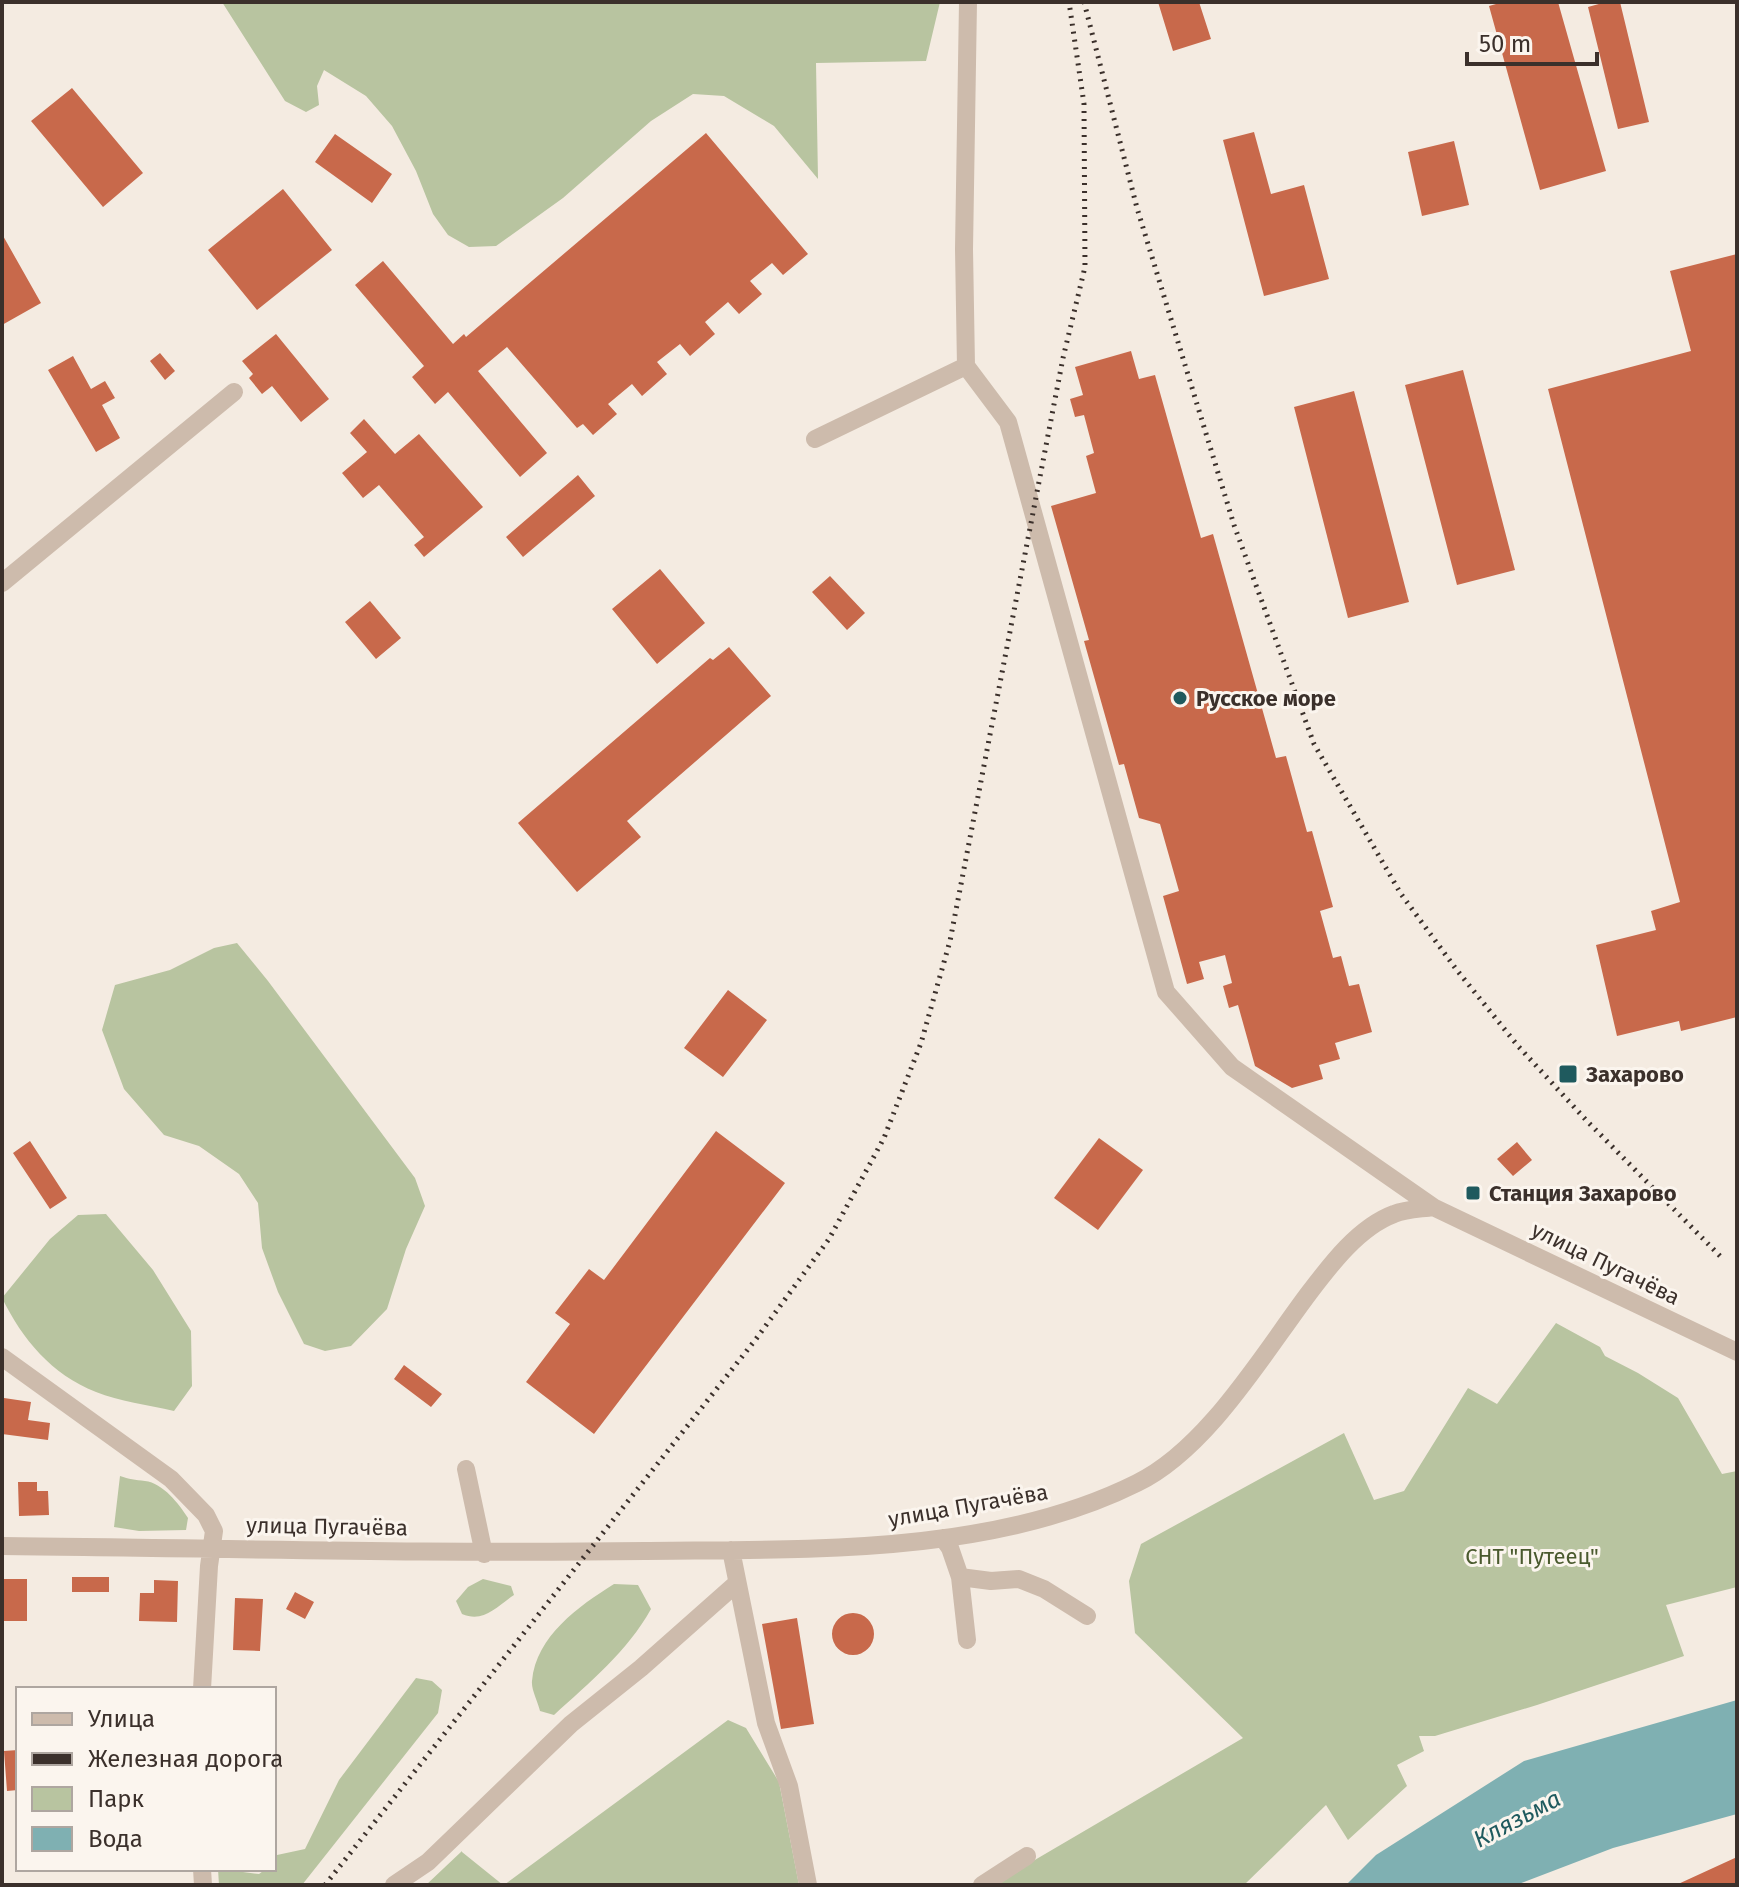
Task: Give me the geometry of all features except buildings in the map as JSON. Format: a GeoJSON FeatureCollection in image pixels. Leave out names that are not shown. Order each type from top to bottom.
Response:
{"type":"FeatureCollection","features":[{"type":"Feature","properties":{"kind":"street"},"geometry":{"type":"LineString","coordinates":[[968,2],[964,249],[966,366],[1008,422],[1166,992],[1232,1067],[1433,1207]]}},
{"type":"Feature","properties":{"kind":"street"},"geometry":{"type":"LineString","coordinates":[[815,439],[966,366]]}},
{"type":"Feature","properties":{"kind":"street"},"geometry":{"type":"LineString","coordinates":[[2,583],[234,392]]}},
{"type":"Feature","properties":{"kind":"street","name":"улица Пугачёва"},"geometry":{"type":"LineString","coordinates":[[2,1546],[484,1554],[898,1545],[990,1530],[1075,1510],[1140,1482],[1179,1454],[1215,1418],[1328,1269],[1367,1229],[1395,1213],[1433,1207],[1638,1298],[1737,1352]]}},
{"type":"Feature","properties":{"kind":"street"},"geometry":{"type":"LineString","coordinates":[[2,1357],[171,1479],[206,1515],[214,1531],[202,1687]]}},
{"type":"Feature","properties":{"kind":"street"},"geometry":{"type":"LineString","coordinates":[[466,1469],[484,1554]]}},
{"type":"Feature","properties":{"kind":"street"},"geometry":{"type":"LineString","coordinates":[[943,1538],[950,1548],[960,1577],[967,1640]]}},
{"type":"Feature","properties":{"kind":"street"},"geometry":{"type":"LineString","coordinates":[[731,1550],[766,1723],[789,1786],[808,1885]]}},
{"type":"Feature","properties":{"kind":"street"},"geometry":{"type":"LineString","coordinates":[[960,1577],[991,1581],[1019,1579],[1044,1589],[1087,1616]]}},
{"type":"Feature","properties":{"kind":"street"},"geometry":{"type":"LineString","coordinates":[[394,1885],[428,1862],[571,1724],[641,1668],[737,1583]]}},
{"type":"Feature","properties":{"kind":"street"},"geometry":{"type":"LineString","coordinates":[[982,1885],[1027,1856]]}},
{"type":"Feature","properties":{"kind":"green space"},"geometry":{"type":"Polygon","coordinates":[[[222,2],[940,2],[926,61],[816,63],[818,179],[774,126],[724,96],[693,94],[651,121],[563,198],[496,246],[469,247],[448,235],[433,214],[416,171],[392,126],[366,96],[324,70],[317,86],[319,105],[306,112],[285,101],[222,2]]]}},
{"type":"Feature","properties":{"kind":"green space"},"geometry":{"type":"Polygon","coordinates":[[[237,943],[415,1178],[425,1206],[406,1249],[387,1309],[351,1346],[325,1351],[304,1344],[278,1292],[262,1248],[258,1203],[239,1174],[199,1146],[164,1135],[124,1089],[102,1030],[115,985],[170,970],[214,948],[237,943]]]}},
{"type":"Feature","properties":{"kind":"green space"},"geometry":{"type":"Polygon","coordinates":[[[106,1214],[153,1270],[191,1331],[192,1386],[174,1411],[105,1395],[65,1376],[29,1341],[2,1298],[50,1239],[78,1215],[106,1214]]]}},
{"type":"Feature","properties":{"kind":"green space","name":"СНТ \"Путеец\""},"geometry":{"type":"Polygon","coordinates":[[[1556,1323],[1600,1347],[1605,1356],[1678,1398],[1722,1474],[1737,1471],[1737,1587],[1666,1605],[1684,1656],[1435,1736],[1419,1736],[1424,1751],[1397,1765],[1407,1786],[1348,1840],[1326,1805],[1244,1885],[992,1885],[1243,1738],[1135,1633],[1129,1581],[1141,1544],[1344,1433],[1374,1500],[1404,1491],[1468,1388],[1497,1404],[1556,1323]]]}},
{"type":"Feature","properties":{"kind":"green space"},"geometry":{"type":"Polygon","coordinates":[[[120,1476],[152,1483],[164,1490],[188,1518],[186,1530],[139,1531],[114,1527],[120,1476]]]}},
{"type":"Feature","properties":{"kind":"green space"},"geometry":{"type":"Polygon","coordinates":[[[483,1579],[511,1586],[514,1595],[483,1615],[462,1614],[456,1601],[468,1587],[483,1579]]]}},
{"type":"Feature","properties":{"kind":"green space"},"geometry":{"type":"Polygon","coordinates":[[[614,1584],[638,1585],[651,1609],[631,1639],[581,1691],[554,1715],[540,1711],[532,1681],[535,1665],[550,1636],[574,1612],[614,1584]]]}},
{"type":"Feature","properties":{"kind":"green space"},"geometry":{"type":"Polygon","coordinates":[[[416,1678],[432,1681],[442,1690],[438,1713],[302,1885],[219,1885],[218,1871],[259,1874],[276,1871],[277,1855],[305,1849],[339,1780],[416,1678]]]}},
{"type":"Feature","properties":{"kind":"green space"},"geometry":{"type":"Polygon","coordinates":[[[728,1720],[746,1728],[779,1782],[799,1885],[504,1885],[728,1720]]]}},
{"type":"Feature","properties":{"kind":"green space"},"geometry":{"type":"Polygon","coordinates":[[[462,1852],[503,1885],[426,1885],[462,1852]]]}},
{"type":"Feature","properties":{"kind":"water","name":"Клязьма"},"geometry":{"type":"Polygon","coordinates":[[[1737,1700],[1737,1814],[1613,1848],[1516,1885],[1346,1885],[1376,1855],[1524,1761],[1737,1700]]]}},
{"type":"Feature","properties":{"kind":"railway"},"geometry":{"type":"LineString","coordinates":[[325,1885],[756,1339],[829,1239],[884,1138],[921,1043],[950,941],[1063,358],[1085,267],[1084,104],[1069,2]]}},
{"type":"Feature","properties":{"kind":"railway"},"geometry":{"type":"LineString","coordinates":[[1084,2],[1137,208],[1234,525],[1314,744],[1401,894],[1456,969],[1518,1046],[1586,1120],[1720,1256]]}},
{"type":"Feature","properties":{"kind":"place","name":"Русское море"},"geometry":{"type":"Point","coordinates":[1180,698]}},
{"type":"Feature","properties":{"kind":"place","name":"Захарово"},"geometry":{"type":"Point","coordinates":[1568,1074]}},
{"type":"Feature","properties":{"kind":"place","name":"Станция Захарово"},"geometry":{"type":"Point","coordinates":[1473,1193]}}]}
